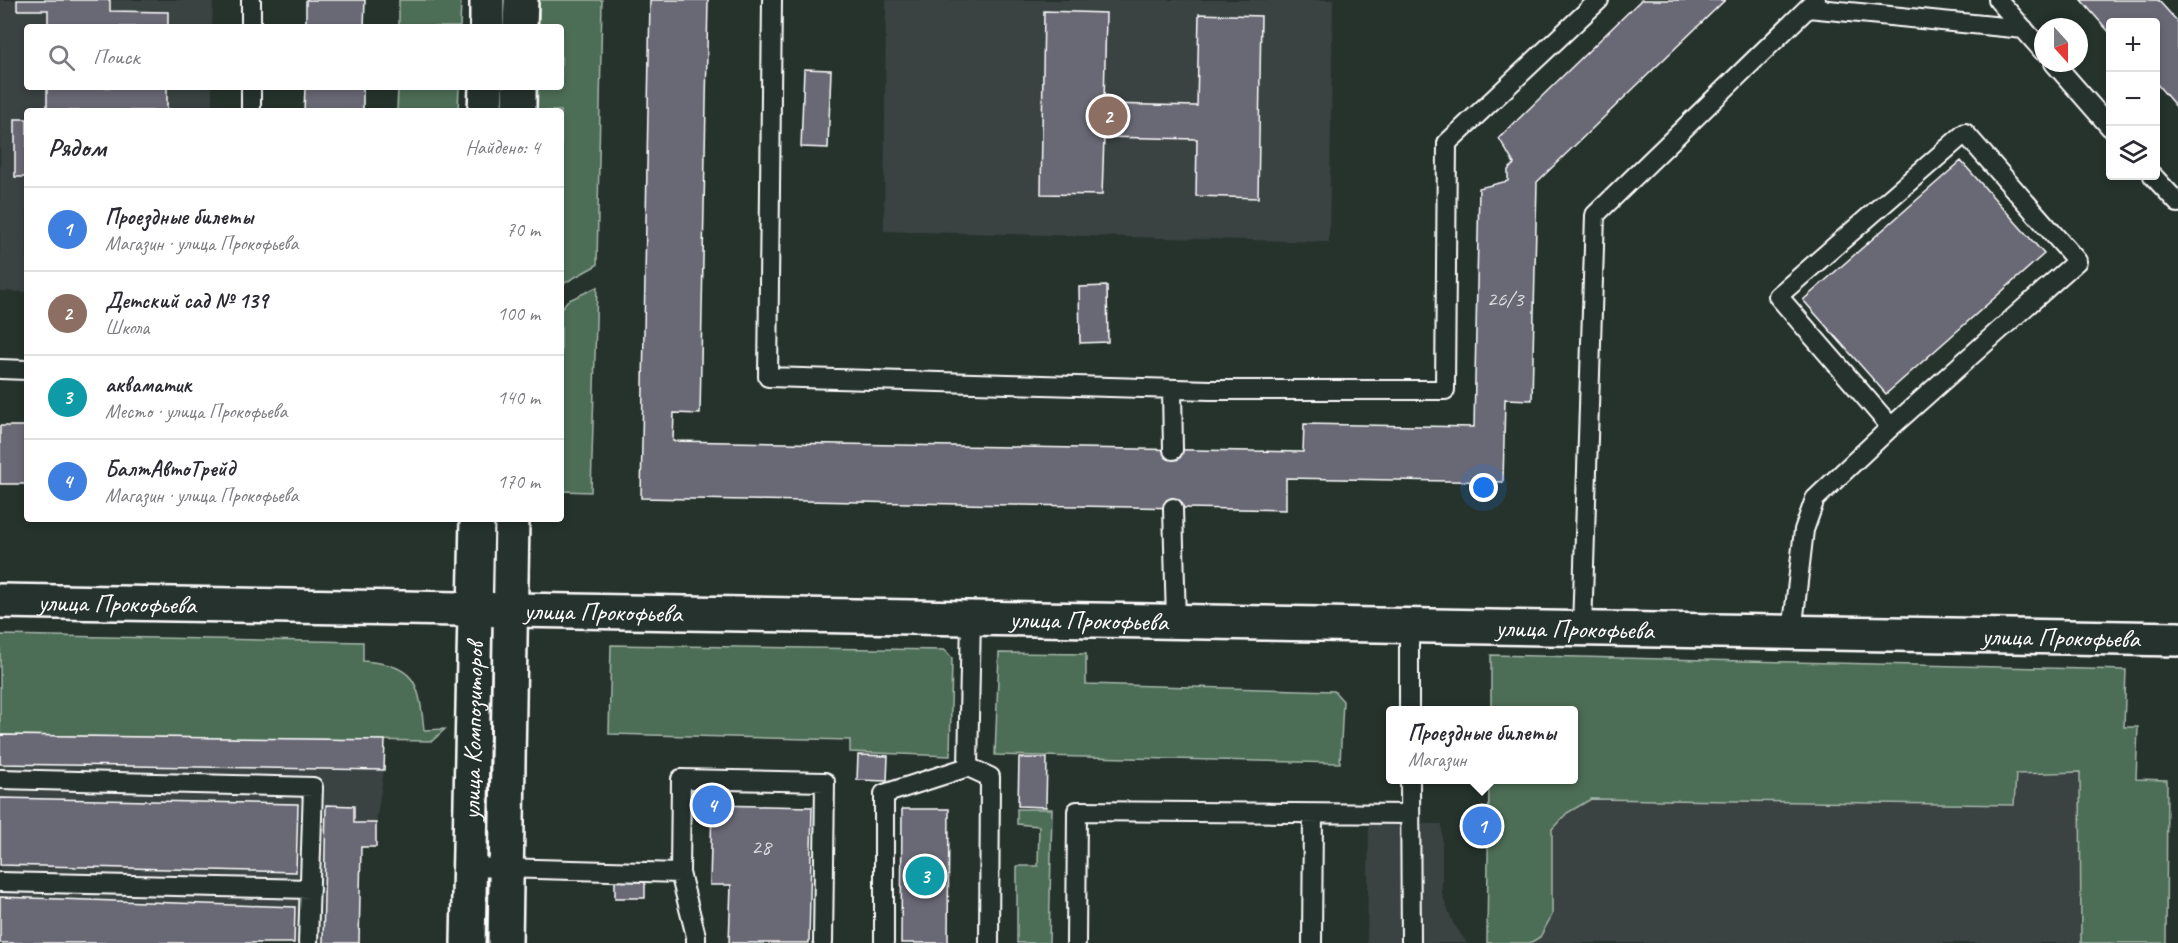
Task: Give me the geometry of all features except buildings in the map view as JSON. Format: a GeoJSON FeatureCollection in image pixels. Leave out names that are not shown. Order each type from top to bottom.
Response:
{"type":"FeatureCollection","features":[{"type":"Feature","properties":{"kind":"street"},"geometry":{"type":"LineString","coordinates":[[487,0],[487,24]]}},
{"type":"Feature","properties":{"kind":"street"},"geometry":{"type":"LineString","coordinates":[[520,24],[521,0]]}},
{"type":"Feature","properties":{"kind":"street"},"geometry":{"type":"LineString","coordinates":[[485,108],[486,90]]}},
{"type":"Feature","properties":{"kind":"street"},"geometry":{"type":"LineString","coordinates":[[519,90],[519,108]]}},
{"type":"Feature","properties":{"kind":"street","name":"улица Композиторов"},"geometry":{"type":"LineString","coordinates":[[468,943],[477,522]]}},
{"type":"Feature","properties":{"kind":"street","name":"улица Композиторов"},"geometry":{"type":"LineString","coordinates":[[506,943],[512,522]]}},
{"type":"Feature","properties":{"kind":"street","name":"улица Прокофьева"},"geometry":{"type":"LineString","coordinates":[[0,601],[2178,639]]}},
{"type":"Feature","properties":{"kind":"lane"},"geometry":{"type":"LineString","coordinates":[[251,0],[251,24]]}},
{"type":"Feature","properties":{"kind":"lane"},"geometry":{"type":"LineString","coordinates":[[772,0],[768,377],[1172,389],[1445,390],[1446,143],[1599,0]]}},
{"type":"Feature","properties":{"kind":"lane"},"geometry":{"type":"LineString","coordinates":[[1998,0],[2034,41]]}},
{"type":"Feature","properties":{"kind":"lane"},"geometry":{"type":"LineString","coordinates":[[1582,629],[1595,215],[1812,4],[2024,29]]}},
{"type":"Feature","properties":{"kind":"lane"},"geometry":{"type":"LineString","coordinates":[[2062,72],[2109,126]]}},
{"type":"Feature","properties":{"kind":"lane"},"geometry":{"type":"LineString","coordinates":[[251,90],[251,108]]}},
{"type":"Feature","properties":{"kind":"lane"},"geometry":{"type":"LineString","coordinates":[[1792,633],[1804,530],[1815,499],[1891,427],[2077,261],[1965,133],[1778,296],[1891,427]]}},
{"type":"Feature","properties":{"kind":"lane"},"geometry":{"type":"LineString","coordinates":[[2157,180],[2178,203]]}},
{"type":"Feature","properties":{"kind":"lane"},"geometry":{"type":"LineString","coordinates":[[0,369],[24,370]]}},
{"type":"Feature","properties":{"kind":"lane"},"geometry":{"type":"LineString","coordinates":[[1172,389],[1173,450]]}},
{"type":"Feature","properties":{"kind":"lane"},"geometry":{"type":"LineString","coordinates":[[1173,508],[1176,622]]}},
{"type":"Feature","properties":{"kind":"lane"},"geometry":{"type":"LineString","coordinates":[[968,767],[971,618]]}},
{"type":"Feature","properties":{"kind":"lane"},"geometry":{"type":"LineString","coordinates":[[1409,626],[1409,706]]}},
{"type":"Feature","properties":{"kind":"lane"},"geometry":{"type":"LineString","coordinates":[[884,943],[884,794],[968,767],[990,777],[989,943]]}},
{"type":"Feature","properties":{"kind":"lane"},"geometry":{"type":"LineString","coordinates":[[0,779],[313,787],[308,943]]}},
{"type":"Feature","properties":{"kind":"lane"},"geometry":{"type":"LineString","coordinates":[[696,943],[680,873],[681,779],[825,782],[823,943]]}},
{"type":"Feature","properties":{"kind":"lane"},"geometry":{"type":"LineString","coordinates":[[1410,784],[1411,943]]}},
{"type":"Feature","properties":{"kind":"lane"},"geometry":{"type":"LineString","coordinates":[[1076,943],[1077,811],[1410,814]]}},
{"type":"Feature","properties":{"kind":"lane"},"geometry":{"type":"LineString","coordinates":[[1312,943],[1313,814]]}},
{"type":"Feature","properties":{"kind":"lane"},"geometry":{"type":"LineString","coordinates":[[470,867],[680,873]]}},
{"type":"Feature","properties":{"kind":"lane"},"geometry":{"type":"LineString","coordinates":[[0,882],[310,889]]}},
{"type":"Feature","properties":{"kind":"shaded area"},"geometry":{"type":"Polygon","coordinates":[[[0,0],[213,0],[212,24],[24,24],[24,90],[212,90],[212,108],[24,108],[24,292],[0,291],[0,0]]]}},
{"type":"Feature","properties":{"kind":"shaded area"},"geometry":{"type":"Polygon","coordinates":[[[886,0],[1333,0],[1329,242],[884,231],[886,0]]]}},
{"type":"Feature","properties":{"kind":"shaded area"},"geometry":{"type":"Polygon","coordinates":[[[0,735],[385,740],[384,770],[376,823],[376,847],[361,847],[359,943],[0,943],[0,735]]]}},
{"type":"Feature","properties":{"kind":"shaded area"},"geometry":{"type":"Polygon","coordinates":[[[2081,772],[2081,943],[1530,943],[1540,937],[1552,915],[1552,829],[1567,813],[1591,799],[2014,805],[2016,774],[2081,772]]]}},
{"type":"Feature","properties":{"kind":"shaded area"},"geometry":{"type":"Polygon","coordinates":[[[1369,823],[1442,824],[1442,894],[1453,923],[1467,943],[1367,943],[1369,823]]]}},
{"type":"Feature","properties":{"kind":"green space"},"geometry":{"type":"Polygon","coordinates":[[[399,0],[461,0],[460,24],[399,24],[399,0]]]}},
{"type":"Feature","properties":{"kind":"green space"},"geometry":{"type":"Polygon","coordinates":[[[539,0],[602,0],[597,265],[564,283],[564,108],[537,108],[538,90],[564,90],[564,24],[539,24],[539,0]]]}},
{"type":"Feature","properties":{"kind":"green space"},"geometry":{"type":"Polygon","coordinates":[[[398,90],[459,90],[458,108],[397,108],[398,90]]]}},
{"type":"Feature","properties":{"kind":"green space"},"geometry":{"type":"Polygon","coordinates":[[[597,287],[591,492],[564,491],[564,305],[567,301],[597,287]]]}},
{"type":"Feature","properties":{"kind":"green space"},"geometry":{"type":"Polygon","coordinates":[[[0,635],[363,642],[363,661],[394,667],[412,679],[420,700],[424,730],[445,729],[432,741],[0,735],[0,635]]]}},
{"type":"Feature","properties":{"kind":"green space"},"geometry":{"type":"Polygon","coordinates":[[[611,645],[945,650],[952,658],[950,756],[850,752],[850,740],[609,734],[611,645]]]}},
{"type":"Feature","properties":{"kind":"green space"},"geometry":{"type":"Polygon","coordinates":[[[999,653],[1086,654],[1086,684],[1334,691],[1343,701],[1340,763],[995,755],[999,653]]]}},
{"type":"Feature","properties":{"kind":"green space"},"geometry":{"type":"Polygon","coordinates":[[[1491,655],[2126,670],[2124,727],[2138,727],[2136,779],[2167,780],[2166,943],[2081,943],[2080,772],[2016,774],[2014,805],[1591,799],[1567,813],[1552,829],[1552,915],[1540,937],[1530,943],[1487,943],[1489,784],[1578,784],[1578,706],[1491,706],[1491,655]]]}},
{"type":"Feature","properties":{"kind":"green space"},"geometry":{"type":"Polygon","coordinates":[[[1017,809],[1052,809],[1049,943],[1017,943],[1017,866],[1038,866],[1039,826],[1017,824],[1017,809]]]}},
{"type":"Feature","properties":{"kind":"place","name":"Детский сад № 139"},"geometry":{"type":"Point","coordinates":[1108,116]}},
{"type":"Feature","properties":{"kind":"place","name":"БалтАвтоТрейд"},"geometry":{"type":"Point","coordinates":[712,805]}},
{"type":"Feature","properties":{"kind":"place","name":"Проездные билеты"},"geometry":{"type":"Point","coordinates":[1482,826]}},
{"type":"Feature","properties":{"kind":"place","name":"акваматик"},"geometry":{"type":"Point","coordinates":[925,876]}}]}
